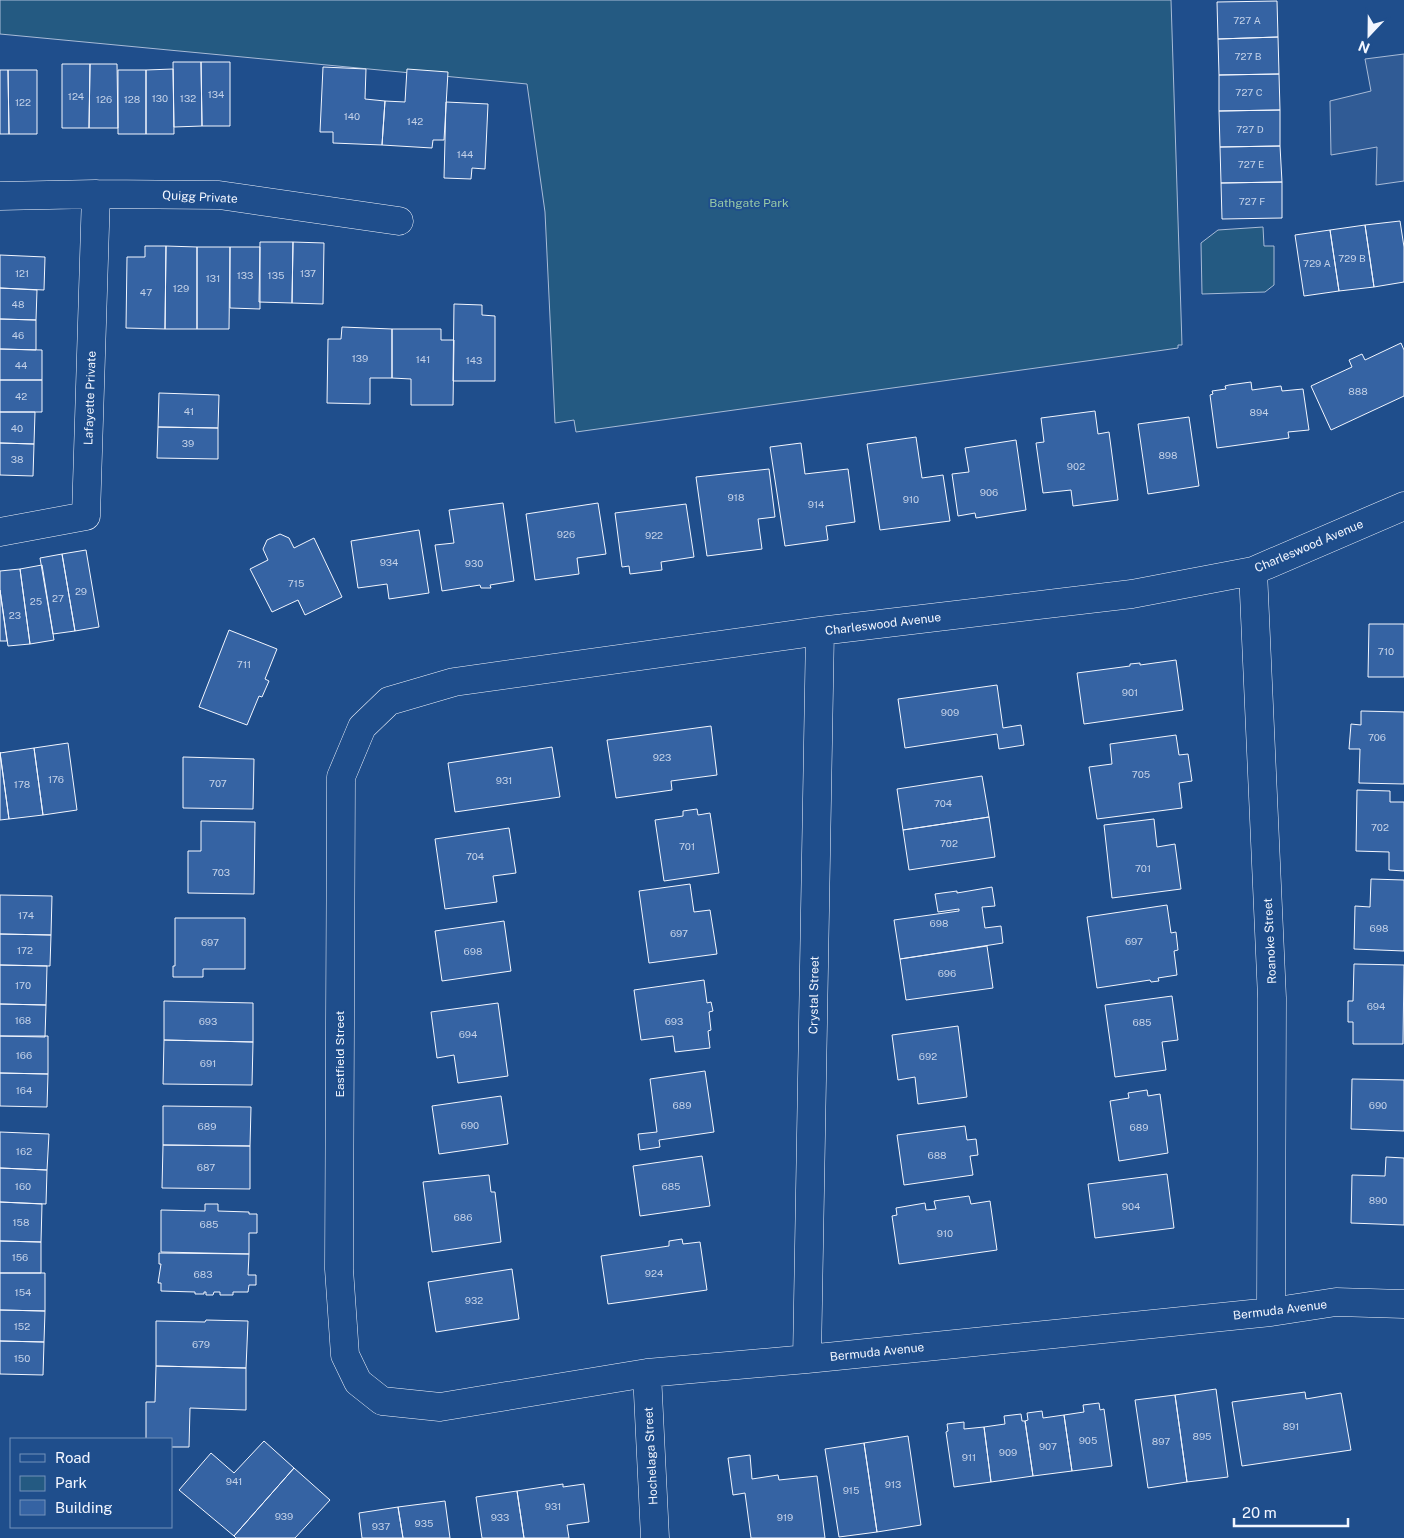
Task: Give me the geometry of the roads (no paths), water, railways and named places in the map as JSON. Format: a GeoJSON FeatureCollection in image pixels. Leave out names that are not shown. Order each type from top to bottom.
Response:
{"type":"FeatureCollection","features":[{"type":"Feature","properties":{"kind":"street","name":"Quigg Private"},"geometry":{"type":"LineString","coordinates":[[0,196],[96,194],[219,195],[399,221]]}},
{"type":"Feature","properties":{"kind":"street","name":"Lafayette Private"},"geometry":{"type":"LineString","coordinates":[[0,532],[86,516],[96,194]]}},
{"type":"Feature","properties":{"kind":"street","name":"Charleswood Avenue"},"geometry":{"type":"LineString","coordinates":[[362,727],[389,702],[454,682],[820,631],[1132,594],[1253,571],[1404,506]]}},
{"type":"Feature","properties":{"kind":"street","name":"Roanoke Street"},"geometry":{"type":"LineString","coordinates":[[1253,571],[1272,998],[1271,1312]]}},
{"type":"Feature","properties":{"kind":"street","name":"Crystal Street"},"geometry":{"type":"LineString","coordinates":[[807,1359],[820,631]]}},
{"type":"Feature","properties":{"kind":"street","name":"Eastfield Street"},"geometry":{"type":"LineString","coordinates":[[358,1382],[345,1355],[339,1269],[341,777],[362,727]]}},
{"type":"Feature","properties":{"kind":"street","name":"Bermuda Avenue"},"geometry":{"type":"LineString","coordinates":[[358,1382],[382,1401],[440,1407],[647,1373],[807,1359],[1271,1312],[1336,1302],[1404,1304]]}},
{"type":"Feature","properties":{"kind":"street","name":"Hochelaga Street"},"geometry":{"type":"LineString","coordinates":[[647,1373],[655,1538]]}},
{"type":"Feature","properties":{"kind":"park label","name":"Bathgate Park"},"geometry":{"type":"Point","coordinates":[749,203]}}]}
